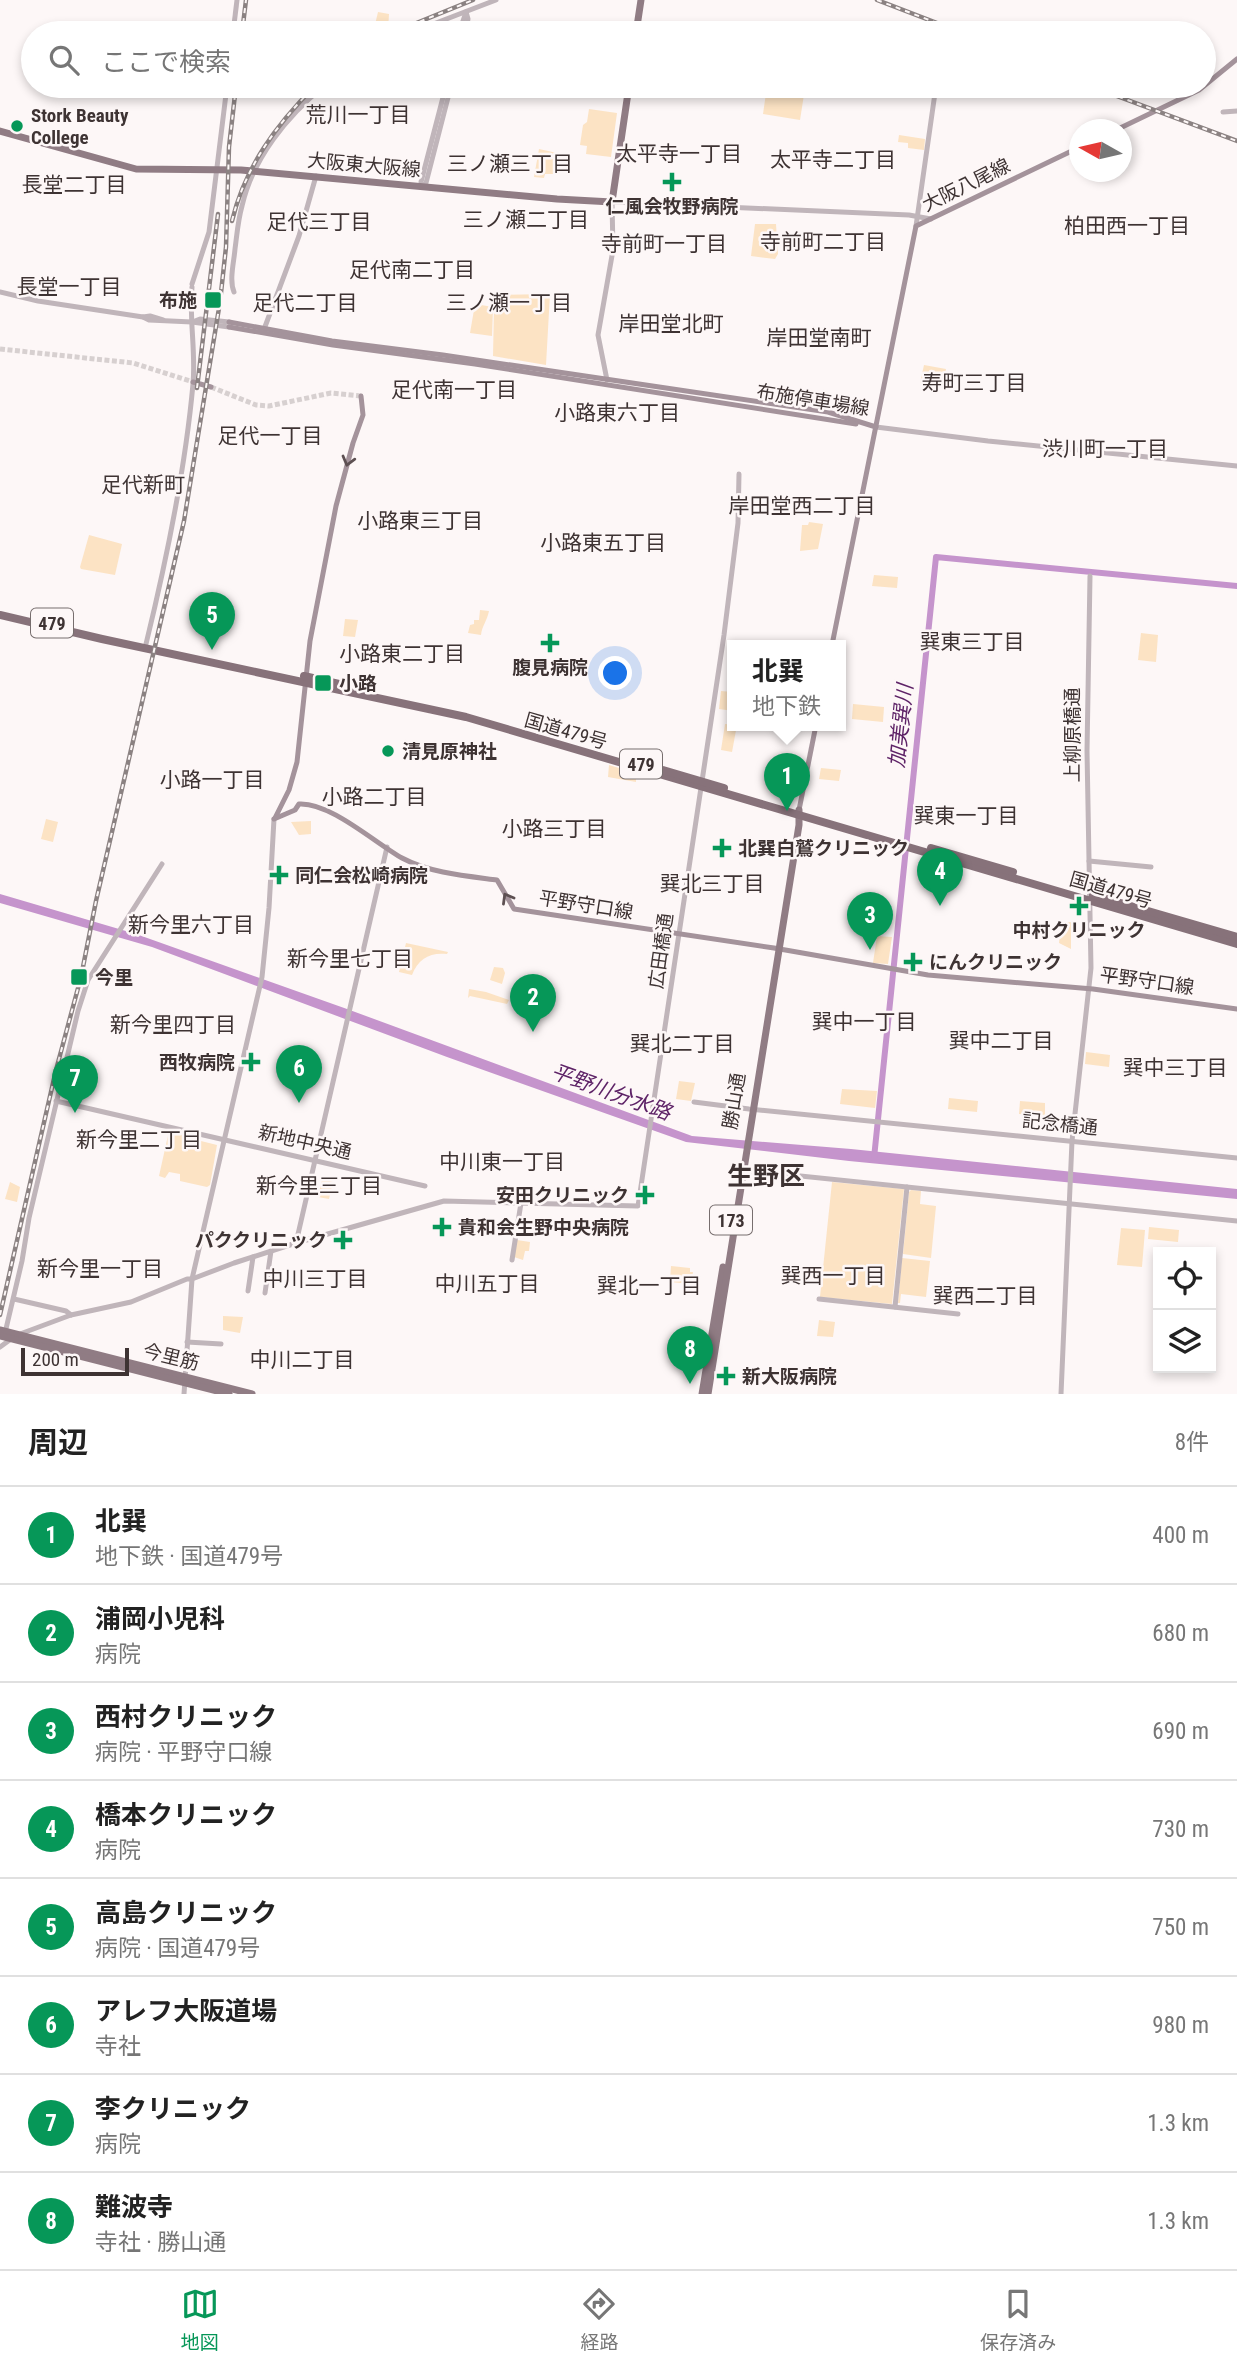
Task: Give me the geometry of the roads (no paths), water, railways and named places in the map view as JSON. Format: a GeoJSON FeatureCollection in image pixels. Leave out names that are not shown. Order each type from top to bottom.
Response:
{"type":"FeatureCollection","features":[{"type":"Feature","properties":{"kind":"highway","name":"国道479号"},"geometry":{"type":"LineString","coordinates":[[0,613],[306,679],[466,717],[1089,897],[1237,937]]}},
{"type":"Feature","properties":{"kind":"highway","name":"国道479号"},"geometry":{"type":"LineString","coordinates":[[0,613],[102,639],[306,679]]}},
{"type":"Feature","properties":{"kind":"highway","name":"国道479号"},"geometry":{"type":"LineString","coordinates":[[1089,897],[1237,944]]}},
{"type":"Feature","properties":{"kind":"main road"},"geometry":{"type":"LineString","coordinates":[[638,21],[641,0]]}},
{"type":"Feature","properties":{"kind":"main road"},"geometry":{"type":"LineString","coordinates":[[1216,76],[1237,59]]}},
{"type":"Feature","properties":{"kind":"main road"},"geometry":{"type":"LineString","coordinates":[[612,202],[627,98]]}},
{"type":"Feature","properties":{"kind":"main road"},"geometry":{"type":"LineString","coordinates":[[1132,122],[1182,98]]}},
{"type":"Feature","properties":{"kind":"main road","name":"大阪東大阪線"},"geometry":{"type":"LineString","coordinates":[[0,131],[136,169],[255,171],[612,202]]}},
{"type":"Feature","properties":{"kind":"main road","name":"大阪八尾線"},"geometry":{"type":"LineString","coordinates":[[833,640],[916,226],[1069,152]]}},
{"type":"Feature","properties":{"kind":"main road","name":"布施停車場線"},"geometry":{"type":"LineString","coordinates":[[229,324],[333,345],[607,382],[876,427]]}},
{"type":"Feature","properties":{"kind":"main road"},"geometry":{"type":"LineString","coordinates":[[193,382],[211,387]]}},
{"type":"Feature","properties":{"kind":"main road"},"geometry":{"type":"LineString","coordinates":[[274,819],[289,790],[297,762],[310,641],[336,506],[363,415],[361,396]]}},
{"type":"Feature","properties":{"kind":"main road","name":"勝山通"},"geometry":{"type":"LineString","coordinates":[[705,1394],[799,827],[799,813],[815,731]]}},
{"type":"Feature","properties":{"kind":"main road","name":"平野守口線"},"geometry":{"type":"LineString","coordinates":[[274,819],[295,810],[299,804],[312,803],[403,858],[433,869],[497,880],[514,909],[777,948],[960,979],[1087,988],[1237,1009]]}},
{"type":"Feature","properties":{"kind":"main road","name":"勝山通"},"geometry":{"type":"LineString","coordinates":[[705,1394],[743,1170],[744,1149]]}},
{"type":"Feature","properties":{"kind":"main road","name":"今里筋"},"geometry":{"type":"LineString","coordinates":[[6,1335],[252,1394]]}},
{"type":"Feature","properties":{"kind":"main road","name":"今里筋"},"geometry":{"type":"LineString","coordinates":[[185,1380],[229,1394]]}},
{"type":"Feature","properties":{"kind":"street"},"geometry":{"type":"LineString","coordinates":[[234,21],[237,0]]}},
{"type":"Feature","properties":{"kind":"street"},"geometry":{"type":"LineString","coordinates":[[442,21],[496,0]]}},
{"type":"Feature","properties":{"kind":"street"},"geometry":{"type":"LineString","coordinates":[[463,21],[466,12]]}},
{"type":"Feature","properties":{"kind":"street"},"geometry":{"type":"LineString","coordinates":[[466,12],[468,21]]}},
{"type":"Feature","properties":{"kind":"street"},"geometry":{"type":"LineString","coordinates":[[146,644],[177,511],[193,382],[192,322],[189,313],[192,286],[209,232],[226,98]]}},
{"type":"Feature","properties":{"kind":"street"},"geometry":{"type":"LineString","coordinates":[[234,292],[233,267],[240,210],[255,171],[287,122],[312,98]]}},
{"type":"Feature","properties":{"kind":"street"},"geometry":{"type":"LineString","coordinates":[[423,186],[421,182],[443,98]]}},
{"type":"Feature","properties":{"kind":"street"},"geometry":{"type":"LineString","coordinates":[[423,186],[448,98]]}},
{"type":"Feature","properties":{"kind":"street"},"geometry":{"type":"LineString","coordinates":[[916,226],[934,98]]}},
{"type":"Feature","properties":{"kind":"street"},"geometry":{"type":"LineString","coordinates":[[1223,112],[1237,111]]}},
{"type":"Feature","properties":{"kind":"street"},"geometry":{"type":"LineString","coordinates":[[263,330],[304,221],[316,176]]}},
{"type":"Feature","properties":{"kind":"street"},"geometry":{"type":"LineString","coordinates":[[607,382],[598,335],[612,250],[612,202],[932,219]]}},
{"type":"Feature","properties":{"kind":"street"},"geometry":{"type":"LineString","coordinates":[[0,292],[156,321],[192,322],[200,319],[229,324]]}},
{"type":"Feature","properties":{"kind":"street"},"geometry":{"type":"LineString","coordinates":[[261,300],[274,303]]}},
{"type":"Feature","properties":{"kind":"street"},"geometry":{"type":"LineString","coordinates":[[876,427],[1237,466]]}},
{"type":"Feature","properties":{"kind":"street","name":"広田橋通"},"geometry":{"type":"LineString","coordinates":[[521,1203],[636,1206],[702,784],[738,523],[739,474]]}},
{"type":"Feature","properties":{"kind":"street","name":"上柳原橋通"},"geometry":{"type":"LineString","coordinates":[[1068,1203],[1091,968],[1087,751],[1090,576]]}},
{"type":"Feature","properties":{"kind":"street"},"geometry":{"type":"LineString","coordinates":[[184,1394],[192,1279],[262,977],[274,819]]}},
{"type":"Feature","properties":{"kind":"street"},"geometry":{"type":"LineString","coordinates":[[296,1243],[387,848]]}},
{"type":"Feature","properties":{"kind":"street"},"geometry":{"type":"LineString","coordinates":[[1088,861],[1151,867]]}},
{"type":"Feature","properties":{"kind":"street"},"geometry":{"type":"LineString","coordinates":[[0,1347],[6,1335],[25,1237],[73,1026],[88,980],[162,864]]}},
{"type":"Feature","properties":{"kind":"street","name":"新地中央通"},"geometry":{"type":"LineString","coordinates":[[56,1101],[425,1186]]}},
{"type":"Feature","properties":{"kind":"street","name":"記念橋通"},"geometry":{"type":"LineString","coordinates":[[694,1102],[1237,1158]]}},
{"type":"Feature","properties":{"kind":"street"},"geometry":{"type":"LineString","coordinates":[[743,1170],[1237,1221]]}},
{"type":"Feature","properties":{"kind":"street"},"geometry":{"type":"LineString","coordinates":[[895,1307],[907,1187]]}},
{"type":"Feature","properties":{"kind":"street"},"geometry":{"type":"LineString","coordinates":[[6,1335],[71,1315],[132,1301],[271,1251],[444,1201],[521,1203],[512,1260]]}},
{"type":"Feature","properties":{"kind":"street"},"geometry":{"type":"LineString","coordinates":[[1061,1394],[1068,1203]]}},
{"type":"Feature","properties":{"kind":"street"},"geometry":{"type":"LineString","coordinates":[[265,1293],[271,1251]]}},
{"type":"Feature","properties":{"kind":"street"},"geometry":{"type":"LineString","coordinates":[[248,1291],[253,1257]]}},
{"type":"Feature","properties":{"kind":"street"},"geometry":{"type":"LineString","coordinates":[[14,1299],[66,1311],[71,1315]]}},
{"type":"Feature","properties":{"kind":"street"},"geometry":{"type":"LineString","coordinates":[[819,1299],[958,1314]]}},
{"type":"Feature","properties":{"kind":"street"},"geometry":{"type":"LineString","coordinates":[[187,1342],[221,1344]]}},
{"type":"Feature","properties":{"kind":"waterway","name":"加美巽川"},"geometry":{"type":"LineString","coordinates":[[874,1158],[936,557],[1237,586]]}},
{"type":"Feature","properties":{"kind":"tunnel"},"geometry":{"type":"LineString","coordinates":[[0,349],[133,363],[193,382]]}},
{"type":"Feature","properties":{"kind":"tunnel"},"geometry":{"type":"LineString","coordinates":[[211,387],[256,405],[269,406],[331,393],[361,396]]}},
{"type":"Feature","properties":{"kind":"railway"},"geometry":{"type":"LineString","coordinates":[[243,21],[246,0]]}},
{"type":"Feature","properties":{"kind":"railway"},"geometry":{"type":"LineString","coordinates":[[421,21],[473,0]]}},
{"type":"Feature","properties":{"kind":"railway"},"geometry":{"type":"LineString","coordinates":[[877,0],[932,21]]}},
{"type":"Feature","properties":{"kind":"railway"},"geometry":{"type":"LineString","coordinates":[[0,1315],[56,1070],[81,977],[96,901],[184,521],[220,302],[226,247],[229,147],[235,98]]}},
{"type":"Feature","properties":{"kind":"railway"},"geometry":{"type":"LineString","coordinates":[[232,221],[254,165],[275,132],[304,98]]}},
{"type":"Feature","properties":{"kind":"railway"},"geometry":{"type":"LineString","coordinates":[[1122,98],[1237,141]]}},
{"type":"Feature","properties":{"kind":"railway"},"geometry":{"type":"LineString","coordinates":[[197,388],[218,214]]}},
{"type":"Feature","properties":{"kind":"place","name":"Stork Beauty College"},"geometry":{"type":"Point","coordinates":[17,126]}},
{"type":"Feature","properties":{"kind":"place","name":"仁風会牧野病院"},"geometry":{"type":"Point","coordinates":[672,182]}},
{"type":"Feature","properties":{"kind":"place","name":"布施"},"geometry":{"type":"Point","coordinates":[213,300]}},
{"type":"Feature","properties":{"kind":"place","name":"腹見病院"},"geometry":{"type":"Point","coordinates":[550,643]}},
{"type":"Feature","properties":{"kind":"place","name":"高島クリニック"},"geometry":{"type":"Point","coordinates":[212,650]}},
{"type":"Feature","properties":{"kind":"place","name":"小路"},"geometry":{"type":"Point","coordinates":[323,683]}},
{"type":"Feature","properties":{"kind":"place","name":"清見原神社"},"geometry":{"type":"Point","coordinates":[388,751]}},
{"type":"Feature","properties":{"kind":"place","name":"北巽"},"geometry":{"type":"Point","coordinates":[787,811]}},
{"type":"Feature","properties":{"kind":"place","name":"北巽白鷲クリニック"},"geometry":{"type":"Point","coordinates":[722,848]}},
{"type":"Feature","properties":{"kind":"place","name":"同仁会松崎病院"},"geometry":{"type":"Point","coordinates":[279,875]}},
{"type":"Feature","properties":{"kind":"place","name":"橋本クリニック"},"geometry":{"type":"Point","coordinates":[940,906]}},
{"type":"Feature","properties":{"kind":"place","name":"中村クリニック"},"geometry":{"type":"Point","coordinates":[1079,906]}},
{"type":"Feature","properties":{"kind":"place","name":"西村クリニック"},"geometry":{"type":"Point","coordinates":[870,950]}},
{"type":"Feature","properties":{"kind":"place","name":"にんクリニック"},"geometry":{"type":"Point","coordinates":[913,962]}},
{"type":"Feature","properties":{"kind":"place","name":"今里"},"geometry":{"type":"Point","coordinates":[79,977]}},
{"type":"Feature","properties":{"kind":"place","name":"浦岡小児科"},"geometry":{"type":"Point","coordinates":[533,1032]}},
{"type":"Feature","properties":{"kind":"place","name":"西牧病院"},"geometry":{"type":"Point","coordinates":[251,1062]}},
{"type":"Feature","properties":{"kind":"place","name":"アレフ大阪道場"},"geometry":{"type":"Point","coordinates":[299,1103]}},
{"type":"Feature","properties":{"kind":"place","name":"李クリニック"},"geometry":{"type":"Point","coordinates":[75,1113]}},
{"type":"Feature","properties":{"kind":"place","name":"安田クリニック"},"geometry":{"type":"Point","coordinates":[645,1195]}},
{"type":"Feature","properties":{"kind":"place","name":"貴和会生野中央病院"},"geometry":{"type":"Point","coordinates":[442,1227]}},
{"type":"Feature","properties":{"kind":"place","name":"パククリニック"},"geometry":{"type":"Point","coordinates":[343,1240]}},
{"type":"Feature","properties":{"kind":"place","name":"新大阪病院"},"geometry":{"type":"Point","coordinates":[726,1376]}},
{"type":"Feature","properties":{"kind":"place","name":"難波寺"},"geometry":{"type":"Point","coordinates":[690,1384]}},
{"type":"Feature","properties":{"kind":"district","name":"荒川一丁目"},"geometry":{"type":"Point","coordinates":[358,115]}},
{"type":"Feature","properties":{"kind":"district","name":"太平寺一丁目"},"geometry":{"type":"Point","coordinates":[679,154]}},
{"type":"Feature","properties":{"kind":"district","name":"太平寺二丁目"},"geometry":{"type":"Point","coordinates":[833,160]}},
{"type":"Feature","properties":{"kind":"district","name":"三ノ瀬三丁目"},"geometry":{"type":"Point","coordinates":[510,164]}},
{"type":"Feature","properties":{"kind":"district","name":"長堂二丁目"},"geometry":{"type":"Point","coordinates":[74,185]}},
{"type":"Feature","properties":{"kind":"district","name":"三ノ瀬二丁目"},"geometry":{"type":"Point","coordinates":[526,220]}},
{"type":"Feature","properties":{"kind":"district","name":"足代三丁目"},"geometry":{"type":"Point","coordinates":[319,222]}},
{"type":"Feature","properties":{"kind":"district","name":"柏田西一丁目"},"geometry":{"type":"Point","coordinates":[1127,226]}},
{"type":"Feature","properties":{"kind":"district","name":"寺前町二丁目"},"geometry":{"type":"Point","coordinates":[823,242]}},
{"type":"Feature","properties":{"kind":"district","name":"寺前町一丁目"},"geometry":{"type":"Point","coordinates":[664,244]}},
{"type":"Feature","properties":{"kind":"district","name":"足代南二丁目"},"geometry":{"type":"Point","coordinates":[412,270]}},
{"type":"Feature","properties":{"kind":"district","name":"長堂一丁目"},"geometry":{"type":"Point","coordinates":[69,287]}},
{"type":"Feature","properties":{"kind":"district","name":"足代二丁目"},"geometry":{"type":"Point","coordinates":[305,303]}},
{"type":"Feature","properties":{"kind":"district","name":"三ノ瀬一丁目"},"geometry":{"type":"Point","coordinates":[509,303]}},
{"type":"Feature","properties":{"kind":"district","name":"岸田堂北町"},"geometry":{"type":"Point","coordinates":[671,324]}},
{"type":"Feature","properties":{"kind":"district","name":"岸田堂南町"},"geometry":{"type":"Point","coordinates":[819,338]}},
{"type":"Feature","properties":{"kind":"district","name":"寿町三丁目"},"geometry":{"type":"Point","coordinates":[974,383]}},
{"type":"Feature","properties":{"kind":"district","name":"足代南一丁目"},"geometry":{"type":"Point","coordinates":[454,390]}},
{"type":"Feature","properties":{"kind":"district","name":"小路東六丁目"},"geometry":{"type":"Point","coordinates":[617,413]}},
{"type":"Feature","properties":{"kind":"district","name":"足代一丁目"},"geometry":{"type":"Point","coordinates":[270,436]}},
{"type":"Feature","properties":{"kind":"district","name":"渋川町一丁目"},"geometry":{"type":"Point","coordinates":[1105,449]}},
{"type":"Feature","properties":{"kind":"district","name":"足代新町"},"geometry":{"type":"Point","coordinates":[143,485]}},
{"type":"Feature","properties":{"kind":"district","name":"岸田堂西二丁目"},"geometry":{"type":"Point","coordinates":[802,506]}},
{"type":"Feature","properties":{"kind":"district","name":"小路東三丁目"},"geometry":{"type":"Point","coordinates":[420,521]}},
{"type":"Feature","properties":{"kind":"district","name":"小路東五丁目"},"geometry":{"type":"Point","coordinates":[603,543]}},
{"type":"Feature","properties":{"kind":"district","name":"巽東三丁目"},"geometry":{"type":"Point","coordinates":[972,642]}},
{"type":"Feature","properties":{"kind":"district","name":"小路東二丁目"},"geometry":{"type":"Point","coordinates":[402,654]}},
{"type":"Feature","properties":{"kind":"district","name":"小路一丁目"},"geometry":{"type":"Point","coordinates":[212,780]}},
{"type":"Feature","properties":{"kind":"district","name":"小路二丁目"},"geometry":{"type":"Point","coordinates":[374,797]}},
{"type":"Feature","properties":{"kind":"district","name":"巽東一丁目"},"geometry":{"type":"Point","coordinates":[966,816]}},
{"type":"Feature","properties":{"kind":"district","name":"小路三丁目"},"geometry":{"type":"Point","coordinates":[554,829]}},
{"type":"Feature","properties":{"kind":"district","name":"巽北三丁目"},"geometry":{"type":"Point","coordinates":[712,884]}},
{"type":"Feature","properties":{"kind":"district","name":"新今里六丁目"},"geometry":{"type":"Point","coordinates":[191,925]}},
{"type":"Feature","properties":{"kind":"district","name":"新今里七丁目"},"geometry":{"type":"Point","coordinates":[350,959]}},
{"type":"Feature","properties":{"kind":"district","name":"巽中一丁目"},"geometry":{"type":"Point","coordinates":[864,1022]}},
{"type":"Feature","properties":{"kind":"district","name":"新今里四丁目"},"geometry":{"type":"Point","coordinates":[173,1025]}},
{"type":"Feature","properties":{"kind":"district","name":"巽中二丁目"},"geometry":{"type":"Point","coordinates":[1001,1041]}},
{"type":"Feature","properties":{"kind":"district","name":"巽北二丁目"},"geometry":{"type":"Point","coordinates":[682,1044]}},
{"type":"Feature","properties":{"kind":"district","name":"巽中三丁目"},"geometry":{"type":"Point","coordinates":[1175,1068]}},
{"type":"Feature","properties":{"kind":"district","name":"新今里二丁目"},"geometry":{"type":"Point","coordinates":[139,1140]}},
{"type":"Feature","properties":{"kind":"district","name":"中川東一丁目"},"geometry":{"type":"Point","coordinates":[502,1162]}},
{"type":"Feature","properties":{"kind":"district","name":"生野区"},"geometry":{"type":"Point","coordinates":[766,1176]}},
{"type":"Feature","properties":{"kind":"district","name":"新今里三丁目"},"geometry":{"type":"Point","coordinates":[319,1186]}},
{"type":"Feature","properties":{"kind":"district","name":"新今里一丁目"},"geometry":{"type":"Point","coordinates":[100,1269]}},
{"type":"Feature","properties":{"kind":"district","name":"巽西一丁目"},"geometry":{"type":"Point","coordinates":[833,1276]}},
{"type":"Feature","properties":{"kind":"district","name":"中川三丁目"},"geometry":{"type":"Point","coordinates":[315,1279]}},
{"type":"Feature","properties":{"kind":"district","name":"中川五丁目"},"geometry":{"type":"Point","coordinates":[487,1284]}},
{"type":"Feature","properties":{"kind":"district","name":"巽北一丁目"},"geometry":{"type":"Point","coordinates":[649,1286]}},
{"type":"Feature","properties":{"kind":"district","name":"巽西二丁目"},"geometry":{"type":"Point","coordinates":[985,1296]}},
{"type":"Feature","properties":{"kind":"district","name":"中川二丁目"},"geometry":{"type":"Point","coordinates":[302,1360]}},
{"type":"Feature","properties":{"kind":"water label","name":"平野川分水路"},"geometry":{"type":"Point","coordinates":[611,1092]}}]}
